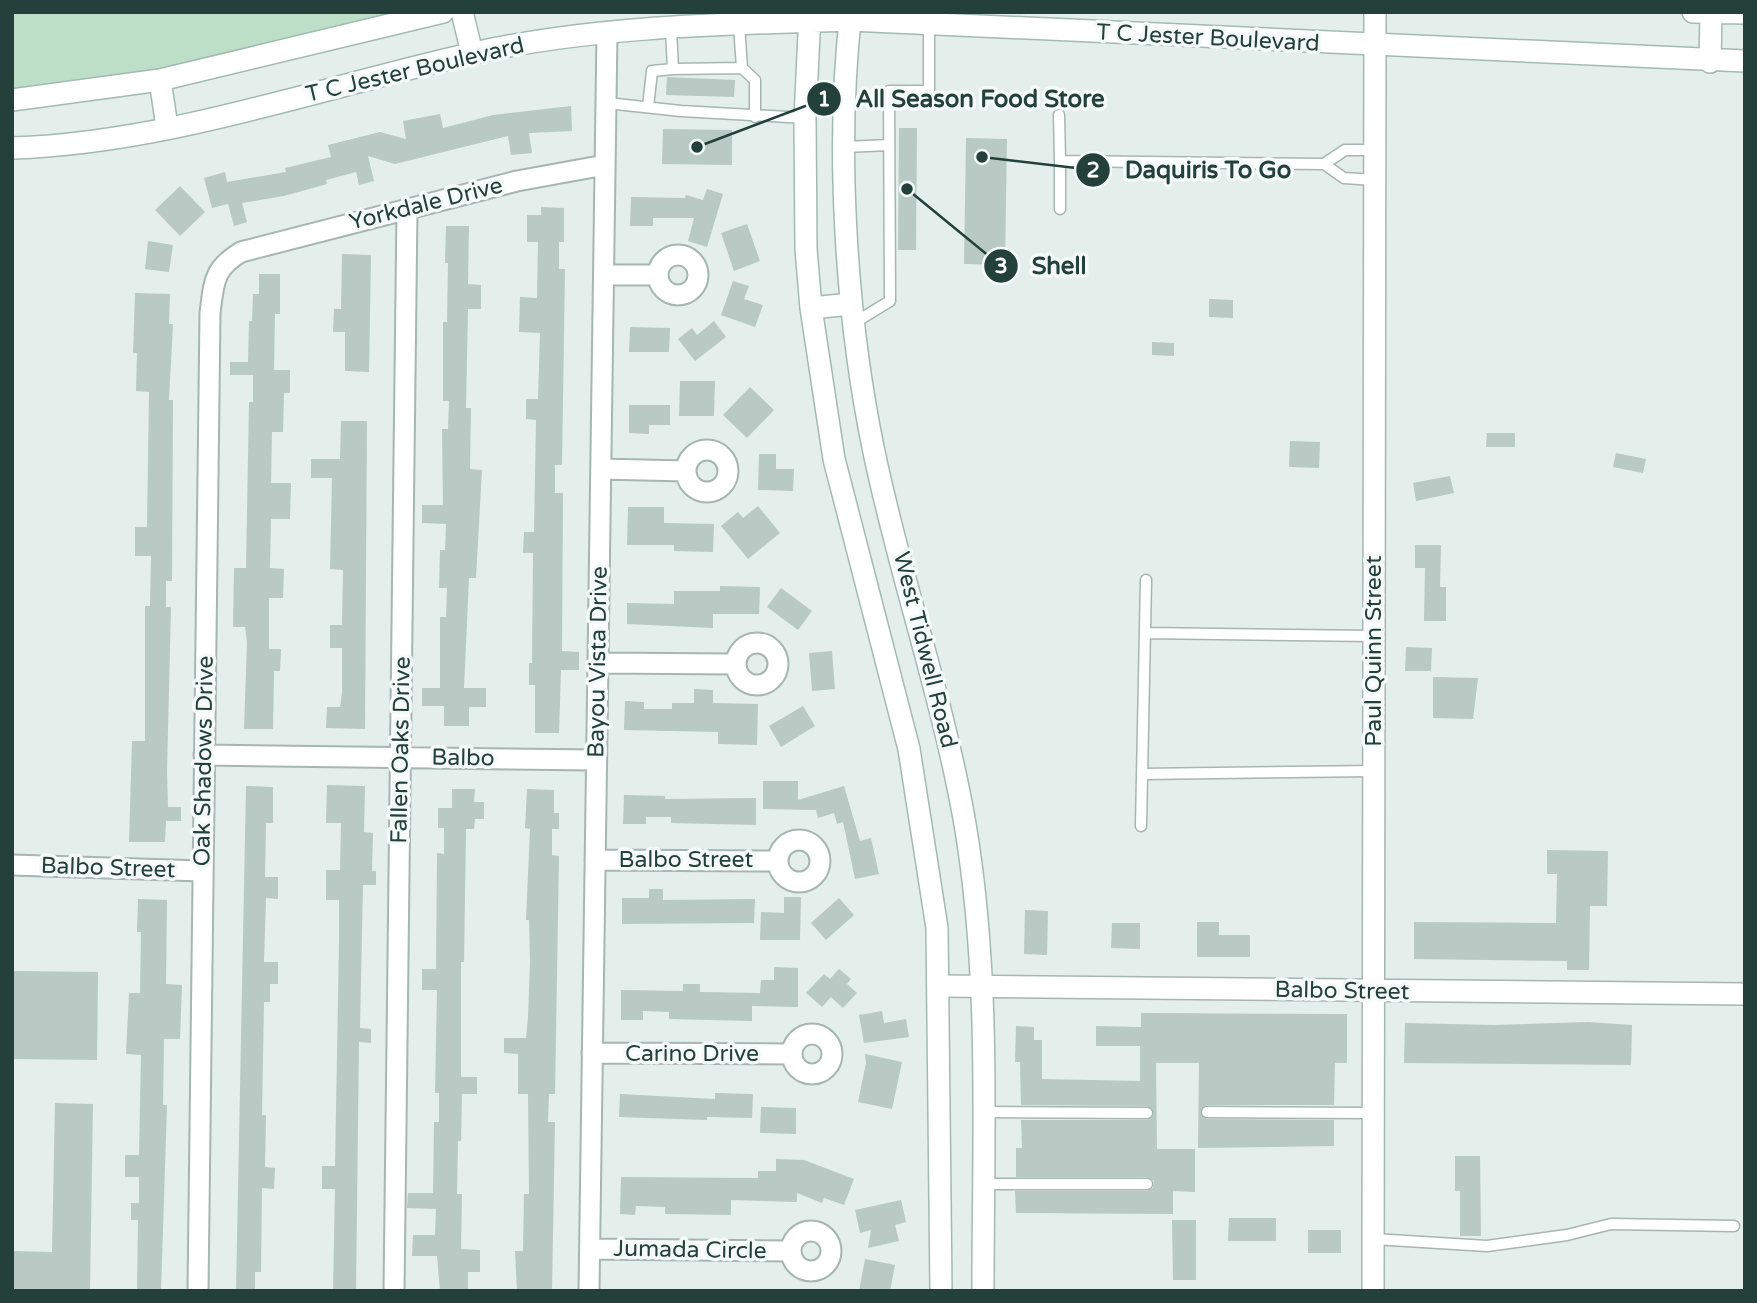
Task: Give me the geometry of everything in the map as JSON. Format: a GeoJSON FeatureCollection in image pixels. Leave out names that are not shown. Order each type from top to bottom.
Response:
{"type":"FeatureCollection","features":[{"type":"Feature","properties":{"kind":"main road"},"geometry":{"type":"LineString","coordinates":[[12,100],[160,80],[443,12]]}},
{"type":"Feature","properties":{"kind":"main road"},"geometry":{"type":"LineString","coordinates":[[462,12],[472,53]]}},
{"type":"Feature","properties":{"kind":"main road","name":"Paul Quinn Street"},"geometry":{"type":"LineString","coordinates":[[1373,1291],[1375,12]]}},
{"type":"Feature","properties":{"kind":"main road"},"geometry":{"type":"LineString","coordinates":[[1693,12],[1745,13]]}},
{"type":"Feature","properties":{"kind":"main road"},"geometry":{"type":"LineString","coordinates":[[1710,62],[1711,13]]}},
{"type":"Feature","properties":{"kind":"main road","name":"T C Jester Boulevard"},"geometry":{"type":"LineString","coordinates":[[12,148],[52,146],[167,127],[472,53],[607,32],[739,25],[810,17],[851,16],[929,24],[1710,62],[1745,61]]}},
{"type":"Feature","properties":{"kind":"main road","name":"West Tidwell Road"},"geometry":{"type":"LineString","coordinates":[[851,16],[845,147],[852,314],[874,452],[954,763],[975,898],[981,985],[983,1291]]}},
{"type":"Feature","properties":{"kind":"main road","name":"West Tidwell Road"},"geometry":{"type":"LineString","coordinates":[[810,17],[805,118],[806,248],[811,308],[834,459],[909,749],[937,928],[940,986],[941,1291]]}},
{"type":"Feature","properties":{"kind":"main road"},"geometry":{"type":"LineString","coordinates":[[160,80],[167,127]]}},
{"type":"Feature","properties":{"kind":"main road"},"geometry":{"type":"LineString","coordinates":[[811,308],[852,314]]}},
{"type":"Feature","properties":{"kind":"main road"},"geometry":{"type":"LineString","coordinates":[[885,653],[922,643]]}},
{"type":"Feature","properties":{"kind":"main road","name":"Balbo Street"},"geometry":{"type":"LineString","coordinates":[[940,986],[1745,994]]}},
{"type":"Feature","properties":{"kind":"street","name":"Bayou Vista Drive"},"geometry":{"type":"LineString","coordinates":[[589,1291],[607,32]]}},
{"type":"Feature","properties":{"kind":"street","name":"Yorkdale Drive"},"geometry":{"type":"LineString","coordinates":[[249,249],[517,181],[605,165]]}},
{"type":"Feature","properties":{"kind":"street","name":"Fallen Oaks Drive"},"geometry":{"type":"LineString","coordinates":[[394,1291],[407,209]]}},
{"type":"Feature","properties":{"kind":"street","name":"Oak Shadows Drive"},"geometry":{"type":"LineString","coordinates":[[198,1291],[210,313],[215,279],[223,263],[249,249]]}},
{"type":"Feature","properties":{"kind":"street"},"geometry":{"type":"LineString","coordinates":[[604,275],[658,275]]}},
{"type":"Feature","properties":{"kind":"street"},"geometry":{"type":"LineString","coordinates":[[601,469],[686,471]]}},
{"type":"Feature","properties":{"kind":"street"},"geometry":{"type":"LineString","coordinates":[[598,663],[736,664]]}},
{"type":"Feature","properties":{"kind":"street","name":"Balbo"},"geometry":{"type":"LineString","coordinates":[[204,755],[596,760]]}},
{"type":"Feature","properties":{"kind":"street","name":"Balbo Street"},"geometry":{"type":"LineString","coordinates":[[595,860],[778,861]]}},
{"type":"Feature","properties":{"kind":"street","name":"Balbo Street"},"geometry":{"type":"LineString","coordinates":[[12,865],[203,871]]}},
{"type":"Feature","properties":{"kind":"street","name":"Carino Drive"},"geometry":{"type":"LineString","coordinates":[[592,1053],[792,1054]]}},
{"type":"Feature","properties":{"kind":"street","name":"Jumada Circle"},"geometry":{"type":"LineString","coordinates":[[590,1249],[790,1251]]}},
{"type":"Feature","properties":{"kind":"lane"},"geometry":{"type":"LineString","coordinates":[[852,314],[890,301],[889,91],[929,91],[929,24]]}},
{"type":"Feature","properties":{"kind":"lane"},"geometry":{"type":"LineString","coordinates":[[739,25],[742,68],[755,80],[755,117]]}},
{"type":"Feature","properties":{"kind":"lane"},"geometry":{"type":"LineString","coordinates":[[671,29],[673,69]]}},
{"type":"Feature","properties":{"kind":"lane"},"geometry":{"type":"LineString","coordinates":[[648,107],[652,71],[742,68]]}},
{"type":"Feature","properties":{"kind":"lane"},"geometry":{"type":"LineString","coordinates":[[607,103],[755,117],[805,118]]}},
{"type":"Feature","properties":{"kind":"lane"},"geometry":{"type":"LineString","coordinates":[[1059,115],[1060,209]]}},
{"type":"Feature","properties":{"kind":"lane"},"geometry":{"type":"LineString","coordinates":[[845,147],[889,145]]}},
{"type":"Feature","properties":{"kind":"lane"},"geometry":{"type":"LineString","coordinates":[[1324,164],[1345,150],[1374,150]]}},
{"type":"Feature","properties":{"kind":"lane"},"geometry":{"type":"LineString","coordinates":[[1060,161],[1324,164],[1344,178],[1374,180]]}},
{"type":"Feature","properties":{"kind":"lane"},"geometry":{"type":"LineString","coordinates":[[1141,826],[1146,580]]}},
{"type":"Feature","properties":{"kind":"lane"},"geometry":{"type":"LineString","coordinates":[[1145,633],[1374,636]]}},
{"type":"Feature","properties":{"kind":"lane"},"geometry":{"type":"LineString","coordinates":[[1142,774],[1374,771]]}},
{"type":"Feature","properties":{"kind":"lane"},"geometry":{"type":"LineString","coordinates":[[983,1112],[1146,1113]]}},
{"type":"Feature","properties":{"kind":"lane"},"geometry":{"type":"LineString","coordinates":[[1207,1112],[1374,1114]]}},
{"type":"Feature","properties":{"kind":"lane"},"geometry":{"type":"LineString","coordinates":[[983,1184],[1147,1184]]}},
{"type":"Feature","properties":{"kind":"lane"},"geometry":{"type":"LineString","coordinates":[[1373,1239],[1487,1245],[1567,1235],[1611,1224],[1734,1226]]}},
{"type":"Feature","properties":{"kind":"green space"},"geometry":{"type":"Polygon","coordinates":[[[12,12],[403,12],[192,67],[12,91],[12,12]]]}},
{"type":"Feature","properties":{"kind":"building"},"geometry":{"type":"Polygon","coordinates":[[[667,77],[735,80],[734,97],[666,95],[667,77]]]}},
{"type":"Feature","properties":{"kind":"building"},"geometry":{"type":"Polygon","coordinates":[[[571,106],[572,131],[529,133],[532,153],[511,155],[508,136],[395,164],[368,156],[374,181],[359,185],[356,172],[326,180],[327,184],[284,196],[242,203],[247,222],[234,226],[228,204],[212,208],[204,178],[225,172],[227,182],[286,172],[285,168],[331,157],[328,145],[380,132],[406,139],[403,121],[440,114],[443,128],[493,115],[571,106]]]}},
{"type":"Feature","properties":{"kind":"building"},"geometry":{"type":"Polygon","coordinates":[[[899,128],[917,128],[916,250],[898,250],[899,128]]]}},
{"type":"Feature","properties":{"kind":"building"},"geometry":{"type":"Polygon","coordinates":[[[663,129],[732,130],[732,165],[662,164],[663,129]]]}},
{"type":"Feature","properties":{"kind":"building"},"geometry":{"type":"Polygon","coordinates":[[[966,138],[1007,139],[1005,265],[964,264],[966,138]]]}},
{"type":"Feature","properties":{"kind":"building"},"geometry":{"type":"Polygon","coordinates":[[[180,186],[205,212],[180,236],[155,210],[180,186]]]}},
{"type":"Feature","properties":{"kind":"building"},"geometry":{"type":"Polygon","coordinates":[[[707,189],[723,194],[707,247],[688,241],[694,218],[653,218],[653,226],[630,226],[631,197],[685,198],[686,195],[703,200],[707,189]]]}},
{"type":"Feature","properties":{"kind":"building"},"geometry":{"type":"Polygon","coordinates":[[[541,207],[564,208],[564,242],[559,242],[559,269],[565,269],[562,465],[555,465],[555,493],[563,493],[562,651],[579,652],[579,670],[561,670],[559,733],[535,733],[535,685],[529,685],[529,663],[532,663],[533,553],[523,553],[524,532],[534,532],[536,420],[526,419],[526,399],[538,399],[540,333],[519,332],[520,297],[537,298],[538,242],[527,242],[527,215],[541,215],[541,207]]]}},
{"type":"Feature","properties":{"kind":"building"},"geometry":{"type":"Polygon","coordinates":[[[747,224],[760,261],[734,271],[721,233],[747,224]]]}},
{"type":"Feature","properties":{"kind":"building"},"geometry":{"type":"Polygon","coordinates":[[[446,226],[469,226],[468,284],[481,285],[481,309],[468,309],[466,408],[471,408],[470,469],[482,470],[476,578],[469,578],[464,688],[486,688],[486,707],[469,707],[469,726],[444,726],[444,706],[422,706],[422,688],[440,688],[440,617],[446,617],[447,588],[439,588],[440,550],[445,550],[446,524],[422,523],[422,505],[443,505],[442,429],[448,429],[449,401],[443,401],[443,322],[447,322],[446,226]]]}},
{"type":"Feature","properties":{"kind":"building"},"geometry":{"type":"Polygon","coordinates":[[[148,241],[173,245],[169,272],[145,269],[148,241]]]}},
{"type":"Feature","properties":{"kind":"building"},"geometry":{"type":"Polygon","coordinates":[[[342,254],[371,255],[369,372],[345,371],[345,332],[333,332],[334,309],[341,309],[342,254]]]}},
{"type":"Feature","properties":{"kind":"building"},"geometry":{"type":"Polygon","coordinates":[[[259,274],[280,274],[280,314],[275,314],[274,370],[290,370],[290,393],[284,393],[283,432],[272,432],[271,483],[291,483],[290,519],[271,519],[270,568],[284,569],[283,598],[269,598],[269,649],[281,649],[280,671],[274,671],[273,729],[244,729],[247,642],[245,627],[233,627],[234,568],[246,568],[249,402],[253,402],[253,375],[230,375],[230,362],[248,362],[249,321],[252,321],[253,294],[259,294],[259,274]]]}},
{"type":"Feature","properties":{"kind":"building"},"geometry":{"type":"Polygon","coordinates":[[[733,281],[749,286],[744,299],[763,305],[755,327],[721,315],[733,281]]]}},
{"type":"Feature","properties":{"kind":"building"},"geometry":{"type":"Polygon","coordinates":[[[135,293],[170,294],[169,324],[173,324],[169,400],[173,400],[172,581],[166,581],[166,607],[171,607],[167,771],[168,807],[181,807],[181,821],[166,821],[165,842],[129,842],[132,741],[145,741],[145,606],[150,606],[151,556],[135,556],[135,527],[147,527],[149,392],[136,391],[137,353],[133,353],[135,293]]]}},
{"type":"Feature","properties":{"kind":"building"},"geometry":{"type":"Polygon","coordinates":[[[1209,299],[1233,300],[1233,318],[1209,317],[1209,299]]]}},
{"type":"Feature","properties":{"kind":"building"},"geometry":{"type":"Polygon","coordinates":[[[714,321],[726,337],[695,361],[678,339],[692,328],[697,335],[714,321]]]}},
{"type":"Feature","properties":{"kind":"building"},"geometry":{"type":"Polygon","coordinates":[[[630,327],[670,328],[669,352],[629,352],[630,327]]]}},
{"type":"Feature","properties":{"kind":"building"},"geometry":{"type":"Polygon","coordinates":[[[1152,342],[1174,343],[1174,356],[1152,355],[1152,342]]]}},
{"type":"Feature","properties":{"kind":"building"},"geometry":{"type":"Polygon","coordinates":[[[680,381],[715,381],[714,416],[679,416],[680,381]]]}},
{"type":"Feature","properties":{"kind":"building"},"geometry":{"type":"Polygon","coordinates":[[[750,387],[774,410],[747,438],[723,415],[750,387]]]}},
{"type":"Feature","properties":{"kind":"building"},"geometry":{"type":"Polygon","coordinates":[[[629,405],[670,405],[670,425],[649,425],[649,434],[629,433],[629,405]]]}},
{"type":"Feature","properties":{"kind":"building"},"geometry":{"type":"Polygon","coordinates":[[[341,421],[367,421],[365,729],[326,728],[327,707],[340,707],[342,693],[342,648],[330,648],[330,625],[342,625],[343,570],[330,569],[332,478],[311,478],[311,459],[340,459],[341,421]]]}},
{"type":"Feature","properties":{"kind":"building"},"geometry":{"type":"Polygon","coordinates":[[[1487,433],[1515,433],[1515,447],[1486,447],[1487,433]]]}},
{"type":"Feature","properties":{"kind":"building"},"geometry":{"type":"Polygon","coordinates":[[[1290,441],[1320,442],[1319,468],[1289,467],[1290,441]]]}},
{"type":"Feature","properties":{"kind":"building"},"geometry":{"type":"Polygon","coordinates":[[[1616,453],[1646,459],[1643,473],[1613,467],[1616,453]]]}},
{"type":"Feature","properties":{"kind":"building"},"geometry":{"type":"Polygon","coordinates":[[[759,454],[776,454],[776,469],[794,469],[793,491],[758,490],[759,454]]]}},
{"type":"Feature","properties":{"kind":"building"},"geometry":{"type":"Polygon","coordinates":[[[1450,476],[1454,493],[1416,501],[1413,483],[1450,476]]]}},
{"type":"Feature","properties":{"kind":"building"},"geometry":{"type":"Polygon","coordinates":[[[758,506],[780,533],[748,559],[721,526],[738,512],[743,518],[758,506]]]}},
{"type":"Feature","properties":{"kind":"building"},"geometry":{"type":"Polygon","coordinates":[[[628,507],[664,507],[664,523],[714,524],[713,552],[674,551],[674,545],[627,545],[628,507]]]}},
{"type":"Feature","properties":{"kind":"building"},"geometry":{"type":"Polygon","coordinates":[[[1415,545],[1441,545],[1440,587],[1446,587],[1446,621],[1424,621],[1425,568],[1415,568],[1415,545]]]}},
{"type":"Feature","properties":{"kind":"building"},"geometry":{"type":"Polygon","coordinates":[[[720,586],[760,587],[759,614],[713,614],[713,628],[627,624],[627,603],[674,604],[674,591],[720,591],[720,586]]]}},
{"type":"Feature","properties":{"kind":"building"},"geometry":{"type":"Polygon","coordinates":[[[781,588],[812,611],[798,630],[767,607],[781,588]]]}},
{"type":"Feature","properties":{"kind":"building"},"geometry":{"type":"Polygon","coordinates":[[[1406,647],[1432,648],[1431,671],[1405,671],[1406,647]]]}},
{"type":"Feature","properties":{"kind":"building"},"geometry":{"type":"Polygon","coordinates":[[[832,651],[835,689],[812,691],[809,653],[832,651]]]}},
{"type":"Feature","properties":{"kind":"building"},"geometry":{"type":"Polygon","coordinates":[[[1433,677],[1478,678],[1473,719],[1433,718],[1433,677]]]}},
{"type":"Feature","properties":{"kind":"building"},"geometry":{"type":"Polygon","coordinates":[[[694,689],[713,690],[713,703],[758,704],[757,745],[718,744],[718,732],[624,730],[625,701],[644,702],[644,709],[672,709],[672,703],[694,703],[694,689]]]}},
{"type":"Feature","properties":{"kind":"building"},"geometry":{"type":"Polygon","coordinates":[[[803,706],[815,726],[781,747],[769,726],[803,706]]]}},
{"type":"Feature","properties":{"kind":"building"},"geometry":{"type":"Polygon","coordinates":[[[763,781],[798,781],[798,800],[844,786],[860,841],[871,838],[879,874],[855,879],[843,822],[837,824],[834,813],[818,818],[816,810],[763,809],[763,781]]]}},
{"type":"Feature","properties":{"kind":"building"},"geometry":{"type":"Polygon","coordinates":[[[327,785],[365,786],[364,832],[373,833],[372,871],[376,871],[376,885],[363,885],[360,1028],[371,1029],[371,1043],[359,1042],[356,1291],[333,1291],[335,1189],[322,1189],[322,1166],[335,1166],[339,943],[339,900],[326,900],[326,870],[340,870],[341,823],[326,823],[327,785]]]}},
{"type":"Feature","properties":{"kind":"building"},"geometry":{"type":"Polygon","coordinates":[[[246,786],[273,787],[273,823],[266,823],[265,877],[278,877],[278,899],[266,898],[264,962],[278,962],[278,984],[270,984],[270,1002],[264,1002],[262,1115],[266,1115],[265,1167],[275,1168],[274,1189],[262,1188],[261,1272],[255,1272],[255,1291],[236,1291],[246,786]]]}},
{"type":"Feature","properties":{"kind":"building"},"geometry":{"type":"Polygon","coordinates":[[[452,789],[475,789],[474,802],[484,802],[484,819],[475,819],[474,829],[466,829],[464,962],[461,962],[461,1077],[477,1077],[477,1094],[462,1094],[461,1141],[458,1141],[457,1194],[462,1194],[461,1249],[480,1250],[480,1272],[468,1272],[468,1291],[440,1291],[437,1256],[412,1256],[413,1235],[435,1235],[436,1209],[407,1208],[408,1193],[433,1193],[434,1122],[439,1122],[439,1093],[435,1093],[437,990],[422,990],[422,969],[436,969],[437,853],[444,854],[444,828],[438,828],[438,808],[452,808],[452,789]]]}},
{"type":"Feature","properties":{"kind":"building"},"geometry":{"type":"Polygon","coordinates":[[[527,789],[554,790],[554,813],[559,813],[559,829],[552,829],[552,855],[559,856],[555,1094],[549,1094],[548,1122],[555,1122],[552,1291],[517,1291],[515,1251],[523,1251],[524,1194],[529,1194],[528,1094],[518,1094],[518,1054],[504,1053],[504,1038],[526,1038],[528,1017],[530,962],[529,920],[526,920],[530,829],[525,828],[527,789]]]}},
{"type":"Feature","properties":{"kind":"building"},"geometry":{"type":"Polygon","coordinates":[[[624,795],[665,796],[665,799],[756,798],[756,825],[671,823],[671,817],[646,817],[646,824],[623,824],[624,795]]]}},
{"type":"Feature","properties":{"kind":"building"},"geometry":{"type":"Polygon","coordinates":[[[1547,850],[1608,851],[1607,906],[1590,906],[1589,970],[1567,970],[1567,961],[1414,959],[1414,922],[1556,923],[1557,874],[1547,874],[1547,850]]]}},
{"type":"Feature","properties":{"kind":"building"},"geometry":{"type":"Polygon","coordinates":[[[649,889],[663,889],[663,900],[755,899],[754,923],[622,924],[622,898],[649,898],[649,889]]]}},
{"type":"Feature","properties":{"kind":"building"},"geometry":{"type":"Polygon","coordinates":[[[784,897],[801,897],[800,940],[760,940],[761,912],[784,913],[784,897]]]}},
{"type":"Feature","properties":{"kind":"building"},"geometry":{"type":"Polygon","coordinates":[[[839,898],[854,915],[826,940],[811,923],[839,898]]]}},
{"type":"Feature","properties":{"kind":"building"},"geometry":{"type":"Polygon","coordinates":[[[138,899],[167,900],[166,984],[182,985],[180,1039],[164,1039],[163,1105],[167,1105],[161,1291],[137,1291],[138,1220],[131,1220],[131,1203],[139,1203],[139,1177],[125,1177],[125,1155],[139,1155],[141,1055],[126,1054],[129,993],[140,993],[141,932],[137,932],[138,899]]]}},
{"type":"Feature","properties":{"kind":"building"},"geometry":{"type":"Polygon","coordinates":[[[1025,910],[1048,911],[1047,955],[1024,954],[1025,910]]]}},
{"type":"Feature","properties":{"kind":"building"},"geometry":{"type":"Polygon","coordinates":[[[1197,922],[1219,922],[1219,935],[1250,935],[1250,957],[1197,957],[1197,922]]]}},
{"type":"Feature","properties":{"kind":"building"},"geometry":{"type":"Polygon","coordinates":[[[1112,923],[1140,923],[1140,949],[1111,948],[1112,923]]]}},
{"type":"Feature","properties":{"kind":"building"},"geometry":{"type":"Polygon","coordinates":[[[774,967],[798,968],[798,1007],[752,1006],[752,1021],[669,1019],[669,1012],[643,1011],[643,1020],[621,1020],[621,990],[683,991],[683,984],[700,984],[700,992],[760,993],[761,980],[774,980],[774,967]]]}},
{"type":"Feature","properties":{"kind":"building"},"geometry":{"type":"Polygon","coordinates":[[[839,969],[851,979],[847,984],[857,993],[843,1008],[831,997],[822,1007],[806,993],[824,974],[830,979],[839,969]]]}},
{"type":"Feature","properties":{"kind":"building"},"geometry":{"type":"Polygon","coordinates":[[[12,971],[98,972],[97,1060],[12,1059],[12,971]]]}},
{"type":"Feature","properties":{"kind":"building"},"geometry":{"type":"Polygon","coordinates":[[[882,1011],[884,1023],[906,1019],[909,1037],[864,1043],[859,1015],[882,1011]]]}},
{"type":"Feature","properties":{"kind":"building"},"geometry":{"type":"Polygon","coordinates":[[[1141,1013],[1347,1014],[1347,1063],[1335,1063],[1334,1105],[1207,1105],[1200,1111],[1207,1119],[1334,1120],[1334,1146],[1198,1148],[1199,1063],[1156,1063],[1157,1149],[1195,1149],[1195,1192],[1173,1191],[1173,1214],[1016,1213],[1015,1191],[1147,1191],[1153,1188],[1154,1181],[1147,1177],[1016,1177],[1016,1148],[1022,1148],[1021,1120],[1147,1120],[1154,1114],[1147,1106],[1021,1105],[1020,1062],[1015,1062],[1016,1026],[1034,1027],[1034,1040],[1042,1040],[1042,1079],[1140,1081],[1140,1046],[1096,1046],[1096,1026],[1141,1027],[1141,1013]]]}},
{"type":"Feature","properties":{"kind":"building"},"geometry":{"type":"Polygon","coordinates":[[[1588,1022],[1632,1025],[1631,1065],[1404,1063],[1405,1023],[1495,1025],[1588,1022]]]}},
{"type":"Feature","properties":{"kind":"building"},"geometry":{"type":"Polygon","coordinates":[[[865,1054],[902,1062],[892,1109],[858,1102],[866,1063],[865,1054]]]}},
{"type":"Feature","properties":{"kind":"building"},"geometry":{"type":"Polygon","coordinates":[[[715,1093],[753,1094],[752,1118],[707,1117],[707,1120],[619,1117],[620,1094],[715,1099],[715,1093]]]}},
{"type":"Feature","properties":{"kind":"building"},"geometry":{"type":"Polygon","coordinates":[[[55,1103],[93,1104],[90,1291],[12,1291],[12,1251],[52,1252],[55,1103]]]}},
{"type":"Feature","properties":{"kind":"building"},"geometry":{"type":"Polygon","coordinates":[[[761,1107],[796,1108],[796,1134],[760,1133],[761,1107]]]}},
{"type":"Feature","properties":{"kind":"building"},"geometry":{"type":"Polygon","coordinates":[[[1455,1156],[1480,1156],[1481,1236],[1460,1236],[1460,1191],[1455,1191],[1455,1156]]]}},
{"type":"Feature","properties":{"kind":"building"},"geometry":{"type":"Polygon","coordinates":[[[776,1159],[804,1160],[854,1179],[844,1205],[824,1198],[822,1203],[797,1193],[797,1202],[731,1200],[731,1215],[665,1214],[665,1207],[636,1206],[635,1215],[620,1214],[621,1177],[758,1178],[758,1171],[776,1171],[776,1159]]]}},
{"type":"Feature","properties":{"kind":"building"},"geometry":{"type":"Polygon","coordinates":[[[901,1200],[906,1222],[895,1225],[899,1241],[868,1248],[871,1230],[860,1233],[855,1210],[901,1200]]]}},
{"type":"Feature","properties":{"kind":"building"},"geometry":{"type":"Polygon","coordinates":[[[1229,1218],[1276,1218],[1276,1241],[1228,1241],[1229,1218]]]}},
{"type":"Feature","properties":{"kind":"building"},"geometry":{"type":"Polygon","coordinates":[[[1172,1220],[1196,1220],[1196,1280],[1173,1280],[1172,1220]]]}},
{"type":"Feature","properties":{"kind":"building"},"geometry":{"type":"Polygon","coordinates":[[[1308,1230],[1341,1230],[1341,1253],[1308,1253],[1308,1230]]]}},
{"type":"Feature","properties":{"kind":"building"},"geometry":{"type":"Polygon","coordinates":[[[865,1259],[895,1265],[890,1291],[859,1291],[865,1259]]]}},
{"type":"Feature","properties":{"kind":"place","name":"All Season Food Store"},"geometry":{"type":"Point","coordinates":[697,147]}},
{"type":"Feature","properties":{"kind":"place","name":"Daquiris To Go"},"geometry":{"type":"Point","coordinates":[982,157]}},
{"type":"Feature","properties":{"kind":"place","name":"Shell"},"geometry":{"type":"Point","coordinates":[907,189]}}]}
